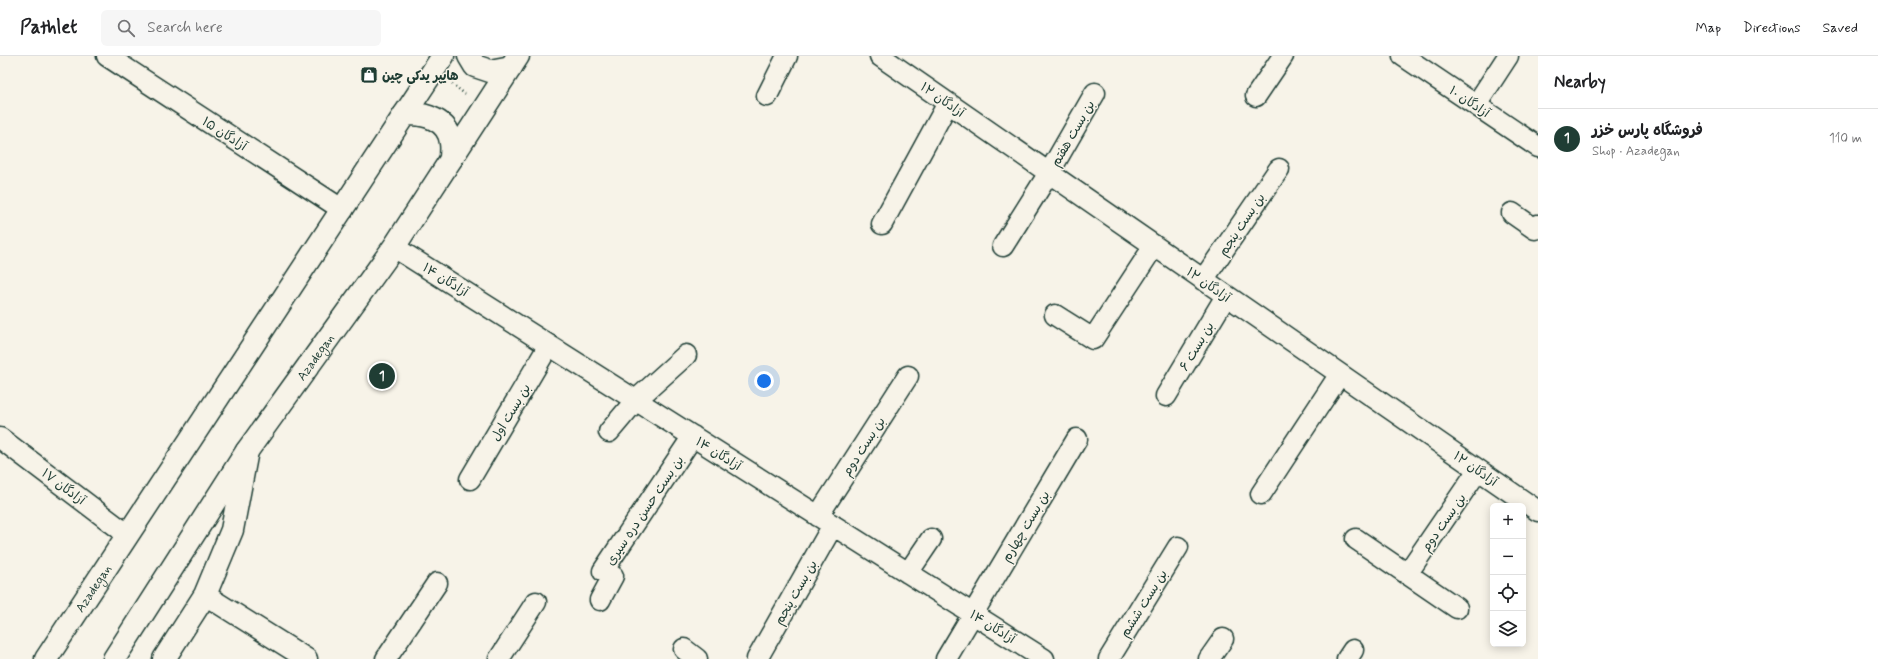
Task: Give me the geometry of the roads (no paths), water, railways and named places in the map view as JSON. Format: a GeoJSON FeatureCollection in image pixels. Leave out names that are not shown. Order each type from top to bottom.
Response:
{"type":"FeatureCollection","features":[{"type":"Feature","properties":{"kind":"main road"},"geometry":{"type":"LineString","coordinates":[[469,56],[475,66],[490,70],[515,62]]}},
{"type":"Feature","properties":{"kind":"main road","name":"Azadegan"},"geometry":{"type":"LineString","coordinates":[[114,659],[247,451],[394,247],[515,62]]}},
{"type":"Feature","properties":{"kind":"main road","name":"Azadegan"},"geometry":{"type":"LineString","coordinates":[[46,659],[438,64]]}},
{"type":"Feature","properties":{"kind":"main road"},"geometry":{"type":"LineString","coordinates":[[404,115],[416,113],[429,116],[443,126],[452,142],[451,159]]}},
{"type":"Feature","properties":{"kind":"main road"},"geometry":{"type":"LineString","coordinates":[[164,659],[206,595],[232,530],[247,451]]}},
{"type":"Feature","properties":{"kind":"street","name":"۱۵ آزادگان"},"geometry":{"type":"LineString","coordinates":[[107,56],[343,210]]}},
{"type":"Feature","properties":{"kind":"street"},"geometry":{"type":"LineString","coordinates":[[767,96],[787,56]]}},
{"type":"Feature","properties":{"kind":"street","name":"۱۲ آزادگان"},"geometry":{"type":"LineString","coordinates":[[880,56],[1538,511]]}},
{"type":"Feature","properties":{"kind":"street"},"geometry":{"type":"LineString","coordinates":[[1256,96],[1283,56]]}},
{"type":"Feature","properties":{"kind":"street","name":"۱۰ آزادگان"},"geometry":{"type":"LineString","coordinates":[[1403,56],[1538,147]]}},
{"type":"Feature","properties":{"kind":"street"},"geometry":{"type":"LineString","coordinates":[[1476,105],[1508,56]]}},
{"type":"Feature","properties":{"kind":"street","name":"بن بست هفتم"},"geometry":{"type":"LineString","coordinates":[[1003,246],[1049,173],[1095,93]]}},
{"type":"Feature","properties":{"kind":"street"},"geometry":{"type":"LineString","coordinates":[[882,224],[948,103]]}},
{"type":"Feature","properties":{"kind":"street","name":"بن بست پنجم"},"geometry":{"type":"LineString","coordinates":[[1203,280],[1279,169]]}},
{"type":"Feature","properties":{"kind":"street"},"geometry":{"type":"LineString","coordinates":[[1512,213],[1537,228]]}},
{"type":"Feature","properties":{"kind":"street"},"geometry":{"type":"LineString","coordinates":[[1055,315],[1098,342],[1154,246]]}},
{"type":"Feature","properties":{"kind":"street","name":"۱۴ آزادگان"},"geometry":{"type":"LineString","coordinates":[[394,247],[1044,659]]}},
{"type":"Feature","properties":{"kind":"street","name":"بن بست ۶"},"geometry":{"type":"LineString","coordinates":[[1166,396],[1226,296]]}},
{"type":"Feature","properties":{"kind":"street","name":"بن بست اول"},"geometry":{"type":"LineString","coordinates":[[470,479],[549,345]]}},
{"type":"Feature","properties":{"kind":"street"},"geometry":{"type":"LineString","coordinates":[[609,432],[636,400],[686,356]]}},
{"type":"Feature","properties":{"kind":"street"},"geometry":{"type":"LineString","coordinates":[[1261,494],[1340,374]]}},
{"type":"Feature","properties":{"kind":"street","name":"بن بست دوم"},"geometry":{"type":"LineString","coordinates":[[826,520],[908,376]]}},
{"type":"Feature","properties":{"kind":"street","name":"بن بست حسن دره سیری"},"geometry":{"type":"LineString","coordinates":[[600,600],[613,576],[603,571],[693,436]]}},
{"type":"Feature","properties":{"kind":"street","name":"۱۷ آزادگان"},"geometry":{"type":"LineString","coordinates":[[0,438],[128,535]]}},
{"type":"Feature","properties":{"kind":"street","name":"بن بست چهارم"},"geometry":{"type":"LineString","coordinates":[[973,614],[1076,439]]}},
{"type":"Feature","properties":{"kind":"street","name":"بن بست دوم"},"geometry":{"type":"LineString","coordinates":[[1407,574],[1478,470]]}},
{"type":"Feature","properties":{"kind":"street","name":"بن بست پنجم"},"geometry":{"type":"LineString","coordinates":[[757,659],[826,520]]}},
{"type":"Feature","properties":{"kind":"street"},"geometry":{"type":"LineString","coordinates":[[908,573],[931,539]]}},
{"type":"Feature","properties":{"kind":"street"},"geometry":{"type":"LineString","coordinates":[[1356,539],[1457,608]]}},
{"type":"Feature","properties":{"kind":"street","name":"بن بست ششم"},"geometry":{"type":"LineString","coordinates":[[1109,659],[1178,548]]}},
{"type":"Feature","properties":{"kind":"street"},"geometry":{"type":"LineString","coordinates":[[386,659],[437,582]]}},
{"type":"Feature","properties":{"kind":"street"},"geometry":{"type":"LineString","coordinates":[[206,595],[306,659]]}},
{"type":"Feature","properties":{"kind":"street"},"geometry":{"type":"LineString","coordinates":[[499,659],[536,602]]}},
{"type":"Feature","properties":{"kind":"street"},"geometry":{"type":"LineString","coordinates":[[946,659],[973,614]]}},
{"type":"Feature","properties":{"kind":"street"},"geometry":{"type":"LineString","coordinates":[[1209,659],[1223,639]]}},
{"type":"Feature","properties":{"kind":"place","name":"هایپر یدکی چین"},"geometry":{"type":"Point","coordinates":[369,75]}},
{"type":"Feature","properties":{"kind":"place","name":"فروشگاه پارس خزر"},"geometry":{"type":"Point","coordinates":[382,376]}}]}
